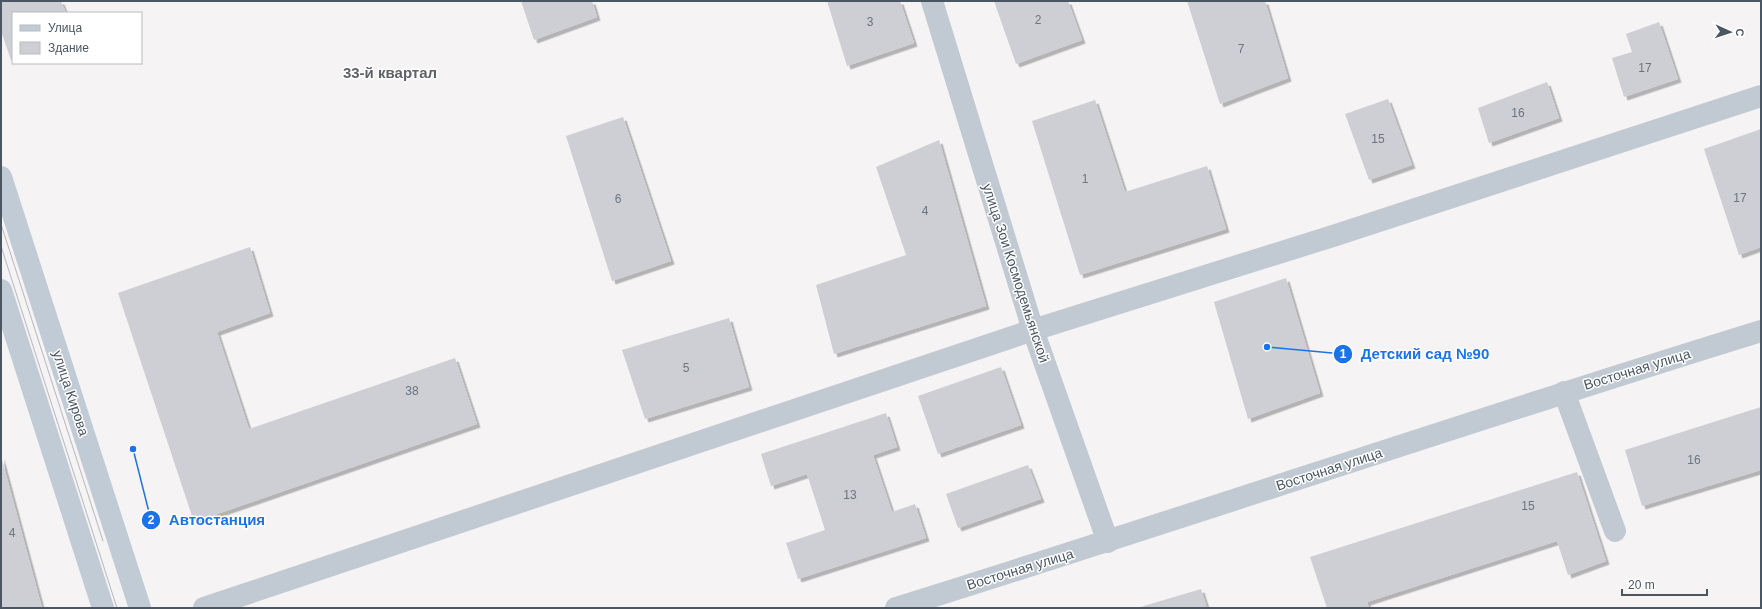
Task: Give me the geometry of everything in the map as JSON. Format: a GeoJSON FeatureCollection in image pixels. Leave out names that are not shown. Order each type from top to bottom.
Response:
{"type":"FeatureCollection","features":[{"type":"Feature","properties":{"kind":"street","name":"улица Зои Космодемьянской"},"geometry":{"type":"LineString","coordinates":[[932,1],[1033,330],[1108,542]]}},
{"type":"Feature","properties":{"kind":"street"},"geometry":{"type":"LineString","coordinates":[[204,608],[1033,330],[1344,232],[1761,96]]}},
{"type":"Feature","properties":{"kind":"street","name":"улица Кирова"},"geometry":{"type":"LineString","coordinates":[[1,177],[140,608]]}},
{"type":"Feature","properties":{"kind":"street"},"geometry":{"type":"LineString","coordinates":[[1,290],[103,608]]}},
{"type":"Feature","properties":{"kind":"street","name":"Восточная улица"},"geometry":{"type":"LineString","coordinates":[[896,608],[1108,542],[1564,392],[1761,331]]}},
{"type":"Feature","properties":{"kind":"street"},"geometry":{"type":"LineString","coordinates":[[1564,392],[1615,531]]}},
{"type":"Feature","properties":{"kind":"building"},"geometry":{"type":"Polygon","coordinates":[[[1,1],[61,1],[66,12],[12,12],[12,60],[1,31],[1,1]]]}},
{"type":"Feature","properties":{"kind":"building"},"geometry":{"type":"Polygon","coordinates":[[[521,1],[592,1],[597,17],[534,40],[521,1]]]}},
{"type":"Feature","properties":{"kind":"building"},"geometry":{"type":"Polygon","coordinates":[[[827,1],[900,1],[914,43],[847,66],[827,1]]]}},
{"type":"Feature","properties":{"kind":"building"},"geometry":{"type":"Polygon","coordinates":[[[994,1],[1068,1],[1082,40],[1016,64],[994,1]]]}},
{"type":"Feature","properties":{"kind":"building"},"geometry":{"type":"Polygon","coordinates":[[[1187,1],[1265,1],[1288,78],[1220,104],[1187,1]]]}},
{"type":"Feature","properties":{"kind":"building"},"geometry":{"type":"Polygon","coordinates":[[[1659,22],[1678,79],[1624,97],[1612,58],[1632,52],[1626,34],[1659,22]]]}},
{"type":"Feature","properties":{"kind":"building"},"geometry":{"type":"Polygon","coordinates":[[[1547,82],[1559,118],[1489,143],[1478,108],[1547,82]]]}},
{"type":"Feature","properties":{"kind":"building"},"geometry":{"type":"Polygon","coordinates":[[[1388,99],[1412,165],[1369,180],[1345,114],[1388,99]]]}},
{"type":"Feature","properties":{"kind":"building"},"geometry":{"type":"Polygon","coordinates":[[[1095,100],[1125,192],[1207,166],[1226,229],[1080,275],[1032,121],[1095,100]]]}},
{"type":"Feature","properties":{"kind":"building"},"geometry":{"type":"Polygon","coordinates":[[[623,117],[671,261],[612,281],[566,136],[623,117]]]}},
{"type":"Feature","properties":{"kind":"building"},"geometry":{"type":"Polygon","coordinates":[[[1761,129],[1761,247],[1739,255],[1704,149],[1761,129]]]}},
{"type":"Feature","properties":{"kind":"building"},"geometry":{"type":"Polygon","coordinates":[[[939,140],[986,306],[834,354],[816,285],[906,255],[876,167],[939,140]]]}},
{"type":"Feature","properties":{"kind":"building"},"geometry":{"type":"Polygon","coordinates":[[[250,247],[270,313],[217,332],[249,429],[455,358],[477,424],[194,522],[118,293],[250,247]]]}},
{"type":"Feature","properties":{"kind":"building"},"geometry":{"type":"Polygon","coordinates":[[[1286,278],[1320,393],[1248,419],[1214,302],[1286,278]]]}},
{"type":"Feature","properties":{"kind":"building"},"geometry":{"type":"Polygon","coordinates":[[[729,318],[749,387],[645,419],[622,350],[729,318]]]}},
{"type":"Feature","properties":{"kind":"building"},"geometry":{"type":"Polygon","coordinates":[[[1001,367],[1021,425],[938,454],[918,396],[1001,367]]]}},
{"type":"Feature","properties":{"kind":"building"},"geometry":{"type":"Polygon","coordinates":[[[1761,407],[1761,470],[1642,506],[1625,450],[1761,407]]]}},
{"type":"Feature","properties":{"kind":"building"},"geometry":{"type":"Polygon","coordinates":[[[886,413],[897,447],[873,455],[892,512],[915,504],[926,538],[798,579],[786,543],[825,530],[807,474],[771,486],[761,454],[886,413]]]}},
{"type":"Feature","properties":{"kind":"building"},"geometry":{"type":"Polygon","coordinates":[[[1,456],[42,608],[1,608],[1,456]]]}},
{"type":"Feature","properties":{"kind":"building"},"geometry":{"type":"Polygon","coordinates":[[[1028,465],[1041,499],[958,528],[946,494],[1028,465]]]}},
{"type":"Feature","properties":{"kind":"building"},"geometry":{"type":"Polygon","coordinates":[[[1577,472],[1606,561],[1568,575],[1557,541],[1367,602],[1369,608],[1327,608],[1310,557],[1577,472]]]}},
{"type":"Feature","properties":{"kind":"building"},"geometry":{"type":"Polygon","coordinates":[[[1201,589],[1207,608],[1137,608],[1201,589]]]}},
{"type":"Feature","properties":{"kind":"tram line"},"geometry":{"type":"LineString","coordinates":[[1,224],[103,541]]}},
{"type":"Feature","properties":{"kind":"tram line"},"geometry":{"type":"LineString","coordinates":[[1,246],[117,608]]}},
{"type":"Feature","properties":{"kind":"place","name":"Детский сад №90"},"geometry":{"type":"Point","coordinates":[1267,347]}},
{"type":"Feature","properties":{"kind":"place","name":"Автостанция"},"geometry":{"type":"Point","coordinates":[133,449]}},
{"type":"Feature","properties":{"kind":"district","name":"33-й квартал"},"geometry":{"type":"Point","coordinates":[390,72]}}]}
